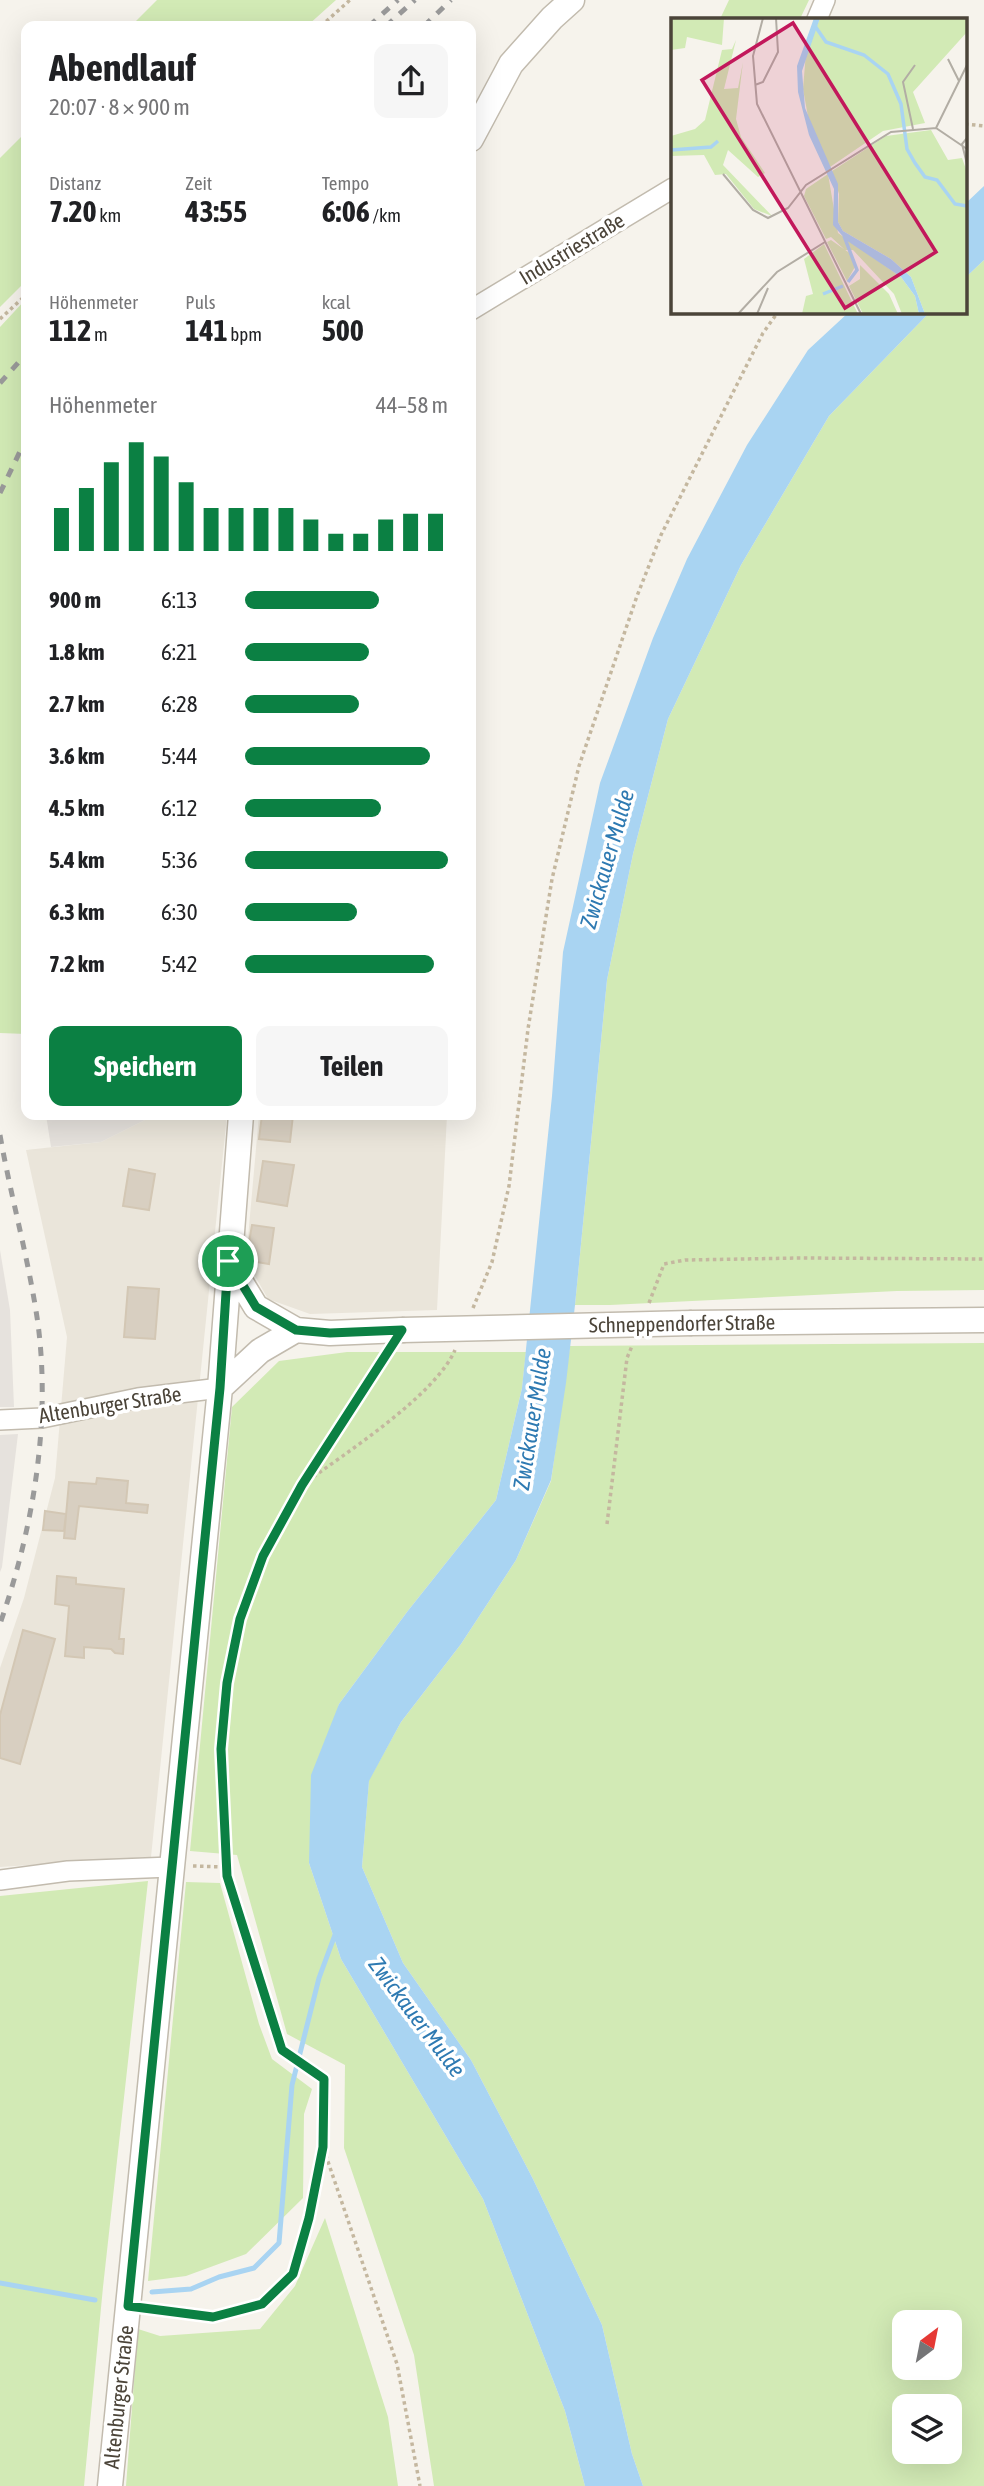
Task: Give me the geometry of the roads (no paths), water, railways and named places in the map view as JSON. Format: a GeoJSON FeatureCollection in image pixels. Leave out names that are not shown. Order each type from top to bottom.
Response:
{"type":"FeatureCollection","features":[{"type":"Feature","properties":{"kind":"street"},"geometry":{"type":"LineString","coordinates":[[476,130],[511,64],[572,0]]}},
{"type":"Feature","properties":{"kind":"street"},"geometry":{"type":"LineString","coordinates":[[817,18],[825,0]]}},
{"type":"Feature","properties":{"kind":"street","name":"Industriestraße"},"geometry":{"type":"LineString","coordinates":[[476,307],[671,189]]}},
{"type":"Feature","properties":{"kind":"street","name":"Altenburger Straße"},"geometry":{"type":"LineString","coordinates":[[110,2486],[220,1388],[241,1120]]}},
{"type":"Feature","properties":{"kind":"street","name":"Schneppendorfer Straße"},"geometry":{"type":"LineString","coordinates":[[228,1261],[256,1307],[296,1330],[330,1333],[692,1323],[984,1320]]}},
{"type":"Feature","properties":{"kind":"street"},"geometry":{"type":"LineString","coordinates":[[220,1388],[260,1351],[296,1330]]}},
{"type":"Feature","properties":{"kind":"street","name":"Altenburger Straße"},"geometry":{"type":"LineString","coordinates":[[0,1420],[42,1418],[138,1398],[220,1388]]}},
{"type":"Feature","properties":{"kind":"street"},"geometry":{"type":"LineString","coordinates":[[0,1880],[68,1871],[171,1867]]}},
{"type":"Feature","properties":{"kind":"water"},"geometry":{"type":"Polygon","coordinates":[[[984,186],[984,260],[967,276],[967,202],[984,186]]]}},
{"type":"Feature","properties":{"kind":"water","name":"Zwickauer Mulde"},"geometry":{"type":"Polygon","coordinates":[[[848,313],[929,313],[829,416],[741,565],[668,719],[633,854],[607,980],[575,1305],[551,1480],[516,1560],[461,1644],[401,1722],[369,1781],[362,1867],[403,1963],[471,2060],[533,2179],[602,2325],[632,2454],[643,2486],[585,2486],[565,2411],[483,2199],[341,1959],[309,1863],[311,1775],[339,1704],[407,1612],[496,1500],[522,1388],[552,1096],[563,952],[600,783],[653,638],[687,559],[747,445],[808,350],[848,313]]]}},
{"type":"Feature","properties":{"kind":"waterway"},"geometry":{"type":"LineString","coordinates":[[152,2292],[191,2289],[219,2277],[254,2268],[279,2243],[292,2085],[319,1978],[336,1932]]}},
{"type":"Feature","properties":{"kind":"waterway"},"geometry":{"type":"LineString","coordinates":[[0,2283],[95,2300]]}},
{"type":"Feature","properties":{"kind":"railway"},"geometry":{"type":"LineString","coordinates":[[375,21],[398,0]]}},
{"type":"Feature","properties":{"kind":"railway"},"geometry":{"type":"LineString","coordinates":[[392,21],[415,0]]}},
{"type":"Feature","properties":{"kind":"railway"},"geometry":{"type":"LineString","coordinates":[[429,21],[451,0]]}},
{"type":"Feature","properties":{"kind":"railway"},"geometry":{"type":"LineString","coordinates":[[0,383],[21,360]]}},
{"type":"Feature","properties":{"kind":"railway"},"geometry":{"type":"LineString","coordinates":[[0,493],[21,449]]}},
{"type":"Feature","properties":{"kind":"railway"},"geometry":{"type":"LineString","coordinates":[[0,1135],[38,1324],[42,1400],[30,1514],[12,1588],[0,1624]]}}]}
